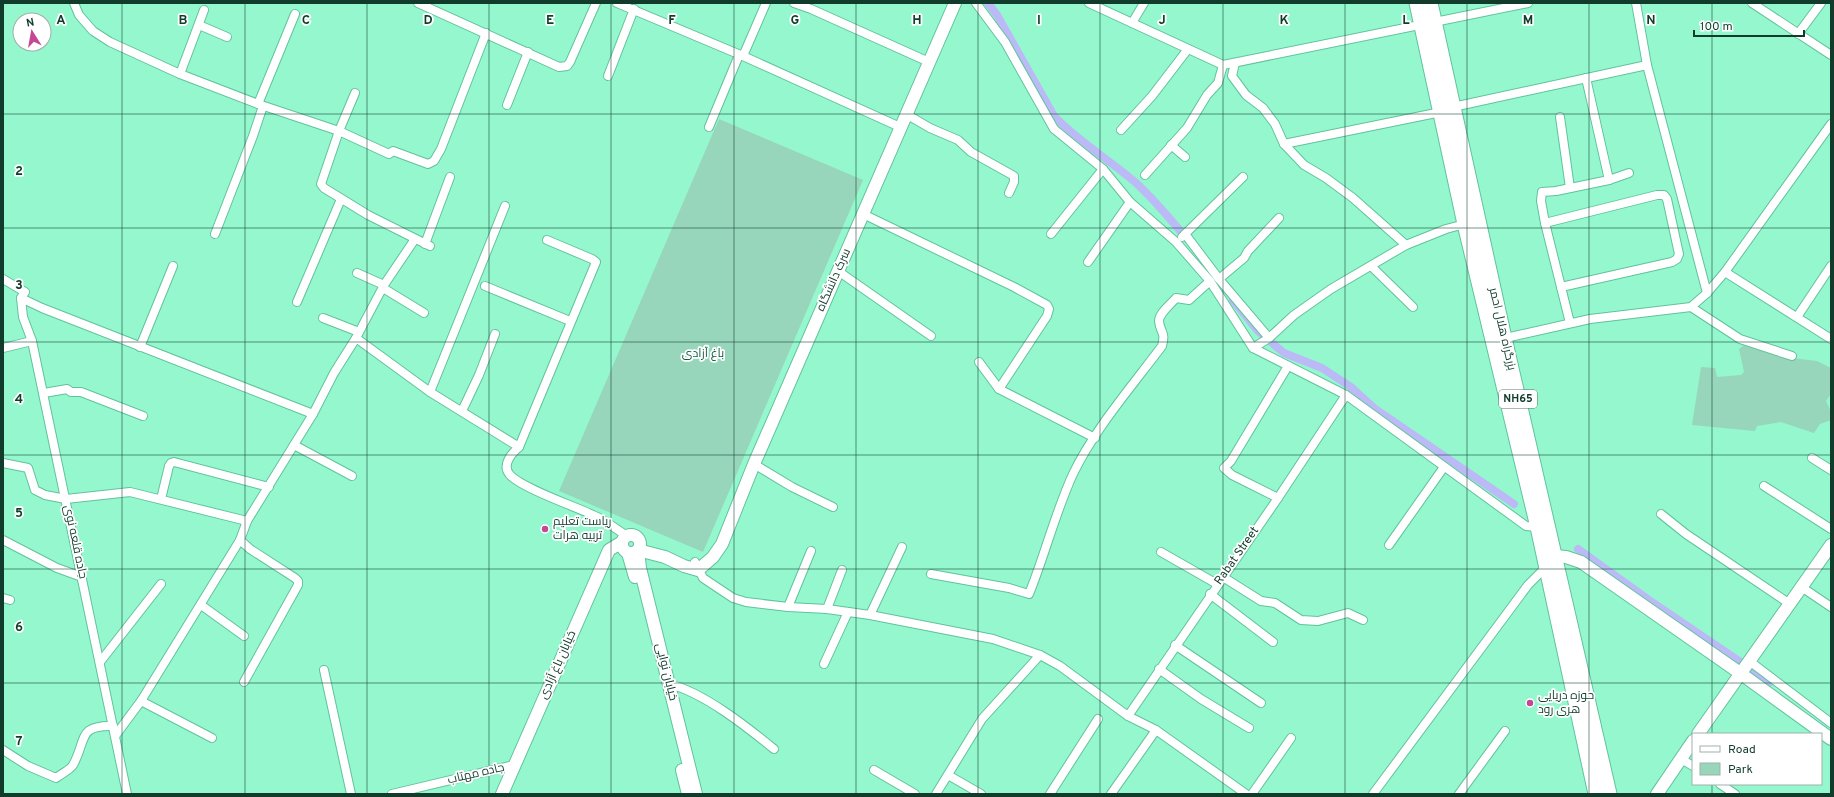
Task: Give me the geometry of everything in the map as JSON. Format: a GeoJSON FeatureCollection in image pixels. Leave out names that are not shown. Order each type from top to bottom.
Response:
{"type":"FeatureCollection","features":[{"type":"Feature","properties":{"kind":"highway","name":"بزرگراه هلال احمر"},"geometry":{"type":"LineString","coordinates":[[1417,3],[1428,24],[1538,527],[1550,562],[1596,794]]}},
{"type":"Feature","properties":{"kind":"highway","name":"بزرگراه هلال احمر"},"geometry":{"type":"LineString","coordinates":[[1428,24],[1430,3]]}},
{"type":"Feature","properties":{"kind":"highway","name":"بزرگراه هلال احمر"},"geometry":{"type":"LineString","coordinates":[[1447,109],[1465,224],[1498,340],[1550,562],[1609,794]]}},
{"type":"Feature","properties":{"kind":"street"},"geometry":{"type":"LineString","coordinates":[[74,3],[80,15],[93,31],[110,42],[180,74],[261,105],[339,131],[389,154],[393,151],[428,164],[434,161],[441,149],[486,33]]}},
{"type":"Feature","properties":{"kind":"street"},"geometry":{"type":"LineString","coordinates":[[418,3],[559,67],[567,66],[570,62],[596,3]]}},
{"type":"Feature","properties":{"kind":"street"},"geometry":{"type":"LineString","coordinates":[[617,3],[741,55],[900,127]]}},
{"type":"Feature","properties":{"kind":"street"},"geometry":{"type":"LineString","coordinates":[[709,127],[766,3]]}},
{"type":"Feature","properties":{"kind":"street"},"geometry":{"type":"LineString","coordinates":[[794,3],[812,9],[929,62]]}},
{"type":"Feature","properties":{"kind":"street","name":"سرک دانشگاه"},"geometry":{"type":"LineString","coordinates":[[696,566],[712,558],[722,544],[754,464],[955,3]]}},
{"type":"Feature","properties":{"kind":"street"},"geometry":{"type":"LineString","coordinates":[[976,3],[1005,42],[1054,129],[1103,170],[1130,202],[1176,242],[1210,281],[1253,348],[1346,396],[1526,526],[1538,527]]}},
{"type":"Feature","properties":{"kind":"street"},"geometry":{"type":"LineString","coordinates":[[1089,3],[1223,65],[1526,3]]}},
{"type":"Feature","properties":{"kind":"street"},"geometry":{"type":"LineString","coordinates":[[1132,23],[1144,3]]}},
{"type":"Feature","properties":{"kind":"street"},"geometry":{"type":"LineString","coordinates":[[1636,3],[1647,65],[1707,293]]}},
{"type":"Feature","properties":{"kind":"street"},"geometry":{"type":"LineString","coordinates":[[1752,3],[1831,55]]}},
{"type":"Feature","properties":{"kind":"street"},"geometry":{"type":"LineString","coordinates":[[1798,34],[1821,3]]}},
{"type":"Feature","properties":{"kind":"street"},"geometry":{"type":"LineString","coordinates":[[608,76],[634,9]]}},
{"type":"Feature","properties":{"kind":"street"},"geometry":{"type":"LineString","coordinates":[[180,74],[204,10]]}},
{"type":"Feature","properties":{"kind":"street"},"geometry":{"type":"LineString","coordinates":[[215,234],[254,136],[261,105],[294,14]]}},
{"type":"Feature","properties":{"kind":"street"},"geometry":{"type":"LineString","coordinates":[[199,25],[227,37]]}},
{"type":"Feature","properties":{"kind":"street"},"geometry":{"type":"LineString","coordinates":[[1121,130],[1152,96],[1188,49]]}},
{"type":"Feature","properties":{"kind":"street"},"geometry":{"type":"LineString","coordinates":[[507,105],[528,52]]}},
{"type":"Feature","properties":{"kind":"street"},"geometry":{"type":"LineString","coordinates":[[1235,63],[1232,76],[1246,95],[1263,108],[1275,124],[1284,144],[1304,165],[1326,178],[1353,198],[1406,245]]}},
{"type":"Feature","properties":{"kind":"street"},"geometry":{"type":"LineString","coordinates":[[1145,174],[1187,128],[1207,95],[1218,83],[1223,65]]}},
{"type":"Feature","properties":{"kind":"street"},"geometry":{"type":"LineString","coordinates":[[1284,144],[1647,65]]}},
{"type":"Feature","properties":{"kind":"street"},"geometry":{"type":"LineString","coordinates":[[1586,78],[1609,180]]}},
{"type":"Feature","properties":{"kind":"street"},"geometry":{"type":"LineString","coordinates":[[355,93],[339,131],[321,184],[324,188],[368,215],[427,245],[450,177]]}},
{"type":"Feature","properties":{"kind":"street"},"geometry":{"type":"LineString","coordinates":[[906,114],[930,128],[958,140],[972,152],[1014,176],[1014,182],[1009,192]]}},
{"type":"Feature","properties":{"kind":"street"},"geometry":{"type":"LineString","coordinates":[[1560,117],[1570,188]]}},
{"type":"Feature","properties":{"kind":"street"},"geometry":{"type":"LineString","coordinates":[[1498,340],[1590,319],[1691,307],[1707,293],[1725,272],[1831,124]]}},
{"type":"Feature","properties":{"kind":"street"},"geometry":{"type":"LineString","coordinates":[[1171,145],[1186,157]]}},
{"type":"Feature","properties":{"kind":"street"},"geometry":{"type":"LineString","coordinates":[[1051,234],[1103,170]]}},
{"type":"Feature","properties":{"kind":"street"},"geometry":{"type":"LineString","coordinates":[[1570,323],[1545,223],[1541,201],[1542,192],[1556,191],[1609,180],[1630,173]]}},
{"type":"Feature","properties":{"kind":"street"},"geometry":{"type":"LineString","coordinates":[[1176,242],[1243,176]]}},
{"type":"Feature","properties":{"kind":"street"},"geometry":{"type":"LineString","coordinates":[[1545,223],[1657,194],[1664,195],[1667,200],[1679,254],[1677,259],[1672,262],[1561,287]]}},
{"type":"Feature","properties":{"kind":"street"},"geometry":{"type":"LineString","coordinates":[[297,302],[341,199]]}},
{"type":"Feature","properties":{"kind":"street"},"geometry":{"type":"LineString","coordinates":[[1088,262],[1130,202]]}},
{"type":"Feature","properties":{"kind":"street"},"geometry":{"type":"LineString","coordinates":[[430,392],[505,206]]}},
{"type":"Feature","properties":{"kind":"street"},"geometry":{"type":"LineString","coordinates":[[862,214],[1014,287],[1047,305],[1049,309],[1047,316],[999,389]]}},
{"type":"Feature","properties":{"kind":"street"},"geometry":{"type":"LineString","coordinates":[[1219,279],[1244,258],[1248,251],[1279,218]]}},
{"type":"Feature","properties":{"kind":"street"},"geometry":{"type":"LineString","coordinates":[[1253,348],[1269,338],[1294,315],[1331,288],[1406,245],[1446,228],[1465,224]]}},
{"type":"Feature","properties":{"kind":"street"},"geometry":{"type":"LineString","coordinates":[[1185,234],[1219,279],[1269,338]]}},
{"type":"Feature","properties":{"kind":"street"},"geometry":{"type":"LineString","coordinates":[[116,736],[141,701],[201,605],[240,540],[247,521],[269,488],[313,414],[334,373],[358,335],[384,286],[415,239]]}},
{"type":"Feature","properties":{"kind":"street"},"geometry":{"type":"LineString","coordinates":[[547,240],[592,258],[596,262],[570,321],[563,345],[519,447],[510,454],[506,465],[510,475],[526,486],[595,516],[624,539]]}},
{"type":"Feature","properties":{"kind":"street"},"geometry":{"type":"LineString","coordinates":[[140,347],[173,266]]}},
{"type":"Feature","properties":{"kind":"street"},"geometry":{"type":"LineString","coordinates":[[1371,266],[1413,307]]}},
{"type":"Feature","properties":{"kind":"street"},"geometry":{"type":"LineString","coordinates":[[1797,317],[1831,266]]}},
{"type":"Feature","properties":{"kind":"street"},"geometry":{"type":"LineString","coordinates":[[838,271],[931,336]]}},
{"type":"Feature","properties":{"kind":"street"},"geometry":{"type":"LineString","coordinates":[[1725,272],[1831,339]]}},
{"type":"Feature","properties":{"kind":"street"},"geometry":{"type":"LineString","coordinates":[[357,273],[384,286],[424,312]]}},
{"type":"Feature","properties":{"kind":"street"},"geometry":{"type":"LineString","coordinates":[[3,278],[23,295],[140,347],[313,414]]}},
{"type":"Feature","properties":{"kind":"street"},"geometry":{"type":"LineString","coordinates":[[931,574],[1009,588],[1029,594],[1058,509],[1074,473],[1095,438],[1162,346],[1164,336],[1159,321],[1162,315],[1176,298],[1189,300],[1210,281]]}},
{"type":"Feature","properties":{"kind":"street"},"geometry":{"type":"LineString","coordinates":[[486,286],[570,321]]}},
{"type":"Feature","properties":{"kind":"street","name":"جاده قلعه نوی"},"geometry":{"type":"LineString","coordinates":[[23,295],[22,317],[32,340],[44,393],[127,794]]}},
{"type":"Feature","properties":{"kind":"street"},"geometry":{"type":"LineString","coordinates":[[1691,307],[1740,339],[1792,356]]}},
{"type":"Feature","properties":{"kind":"street"},"geometry":{"type":"LineString","coordinates":[[323,318],[358,335],[430,392],[519,447]]}},
{"type":"Feature","properties":{"kind":"street"},"geometry":{"type":"LineString","coordinates":[[462,412],[479,375],[495,334]]}},
{"type":"Feature","properties":{"kind":"street"},"geometry":{"type":"LineString","coordinates":[[3,348],[32,340]]}},
{"type":"Feature","properties":{"kind":"street"},"geometry":{"type":"LineString","coordinates":[[979,362],[999,389],[1095,438]]}},
{"type":"Feature","properties":{"kind":"street"},"geometry":{"type":"LineString","coordinates":[[1278,498],[1232,475],[1224,468],[1230,461],[1288,366]]}},
{"type":"Feature","properties":{"kind":"street"},"geometry":{"type":"LineString","coordinates":[[44,393],[67,389],[71,392],[81,392],[143,416]]}},
{"type":"Feature","properties":{"kind":"street","name":"Rabat Street"},"geometry":{"type":"LineString","coordinates":[[1128,716],[1210,594],[1278,498],[1346,396]]}},
{"type":"Feature","properties":{"kind":"street"},"geometry":{"type":"LineString","coordinates":[[294,445],[352,476]]}},
{"type":"Feature","properties":{"kind":"street"},"geometry":{"type":"LineString","coordinates":[[1812,458],[1831,470]]}},
{"type":"Feature","properties":{"kind":"street"},"geometry":{"type":"LineString","coordinates":[[161,499],[170,466],[174,462],[269,488]]}},
{"type":"Feature","properties":{"kind":"street"},"geometry":{"type":"LineString","coordinates":[[3,463],[28,468],[34,490],[45,495],[66,499],[130,492],[247,521]]}},
{"type":"Feature","properties":{"kind":"street"},"geometry":{"type":"LineString","coordinates":[[754,464],[792,487],[833,507]]}},
{"type":"Feature","properties":{"kind":"street"},"geometry":{"type":"LineString","coordinates":[[1389,545],[1444,467]]}},
{"type":"Feature","properties":{"kind":"street"},"geometry":{"type":"LineString","coordinates":[[1764,486],[1831,529]]}},
{"type":"Feature","properties":{"kind":"street"},"geometry":{"type":"LineString","coordinates":[[1661,514],[1686,534],[1790,604]]}},
{"type":"Feature","properties":{"kind":"street"},"geometry":{"type":"LineString","coordinates":[[624,539],[630,535],[637,538],[636,549]]}},
{"type":"Feature","properties":{"kind":"street"},"geometry":{"type":"LineString","coordinates":[[624,539],[623,549],[661,550],[696,566],[703,578],[733,598],[746,602],[788,607],[827,609],[870,615],[992,639],[1040,655],[1060,666],[1128,716],[1156,730],[1246,794],[1291,738]]}},
{"type":"Feature","properties":{"kind":"street","name":"خیابان باغ آزادی"},"geometry":{"type":"LineString","coordinates":[[502,794],[609,550],[624,539]]}},
{"type":"Feature","properties":{"kind":"street"},"geometry":{"type":"LineString","coordinates":[[3,540],[57,568],[82,576]]}},
{"type":"Feature","properties":{"kind":"street"},"geometry":{"type":"LineString","coordinates":[[240,540],[250,549],[298,581],[298,586],[244,682]]}},
{"type":"Feature","properties":{"kind":"street"},"geometry":{"type":"LineString","coordinates":[[1699,733],[1790,604],[1800,586],[1831,545]]}},
{"type":"Feature","properties":{"kind":"street"},"geometry":{"type":"LineString","coordinates":[[870,615],[902,546]]}},
{"type":"Feature","properties":{"kind":"street"},"geometry":{"type":"LineString","coordinates":[[636,549],[665,556],[684,566],[696,566]]}},
{"type":"Feature","properties":{"kind":"street","name":"خیابان نوایی"},"geometry":{"type":"LineString","coordinates":[[636,549],[696,794]]}},
{"type":"Feature","properties":{"kind":"street","name":"خیابان نوایی"},"geometry":{"type":"LineString","coordinates":[[636,549],[634,569],[688,794]]}},
{"type":"Feature","properties":{"kind":"street"},"geometry":{"type":"LineString","coordinates":[[788,607],[811,551]]}},
{"type":"Feature","properties":{"kind":"street"},"geometry":{"type":"LineString","coordinates":[[1161,552],[1217,584]]}},
{"type":"Feature","properties":{"kind":"street"},"geometry":{"type":"LineString","coordinates":[[642,578],[646,566],[651,560],[657,557],[665,556]]}},
{"type":"Feature","properties":{"kind":"street"},"geometry":{"type":"LineString","coordinates":[[1373,794],[1528,585],[1550,562],[1566,557],[1581,562],[1831,723]]}},
{"type":"Feature","properties":{"kind":"street"},"geometry":{"type":"LineString","coordinates":[[827,609],[842,570]]}},
{"type":"Feature","properties":{"kind":"street"},"geometry":{"type":"LineString","coordinates":[[1223,577],[1261,601],[1275,603],[1301,620],[1318,621],[1348,613],[1363,620]]}},
{"type":"Feature","properties":{"kind":"street"},"geometry":{"type":"LineString","coordinates":[[100,662],[161,584]]}},
{"type":"Feature","properties":{"kind":"street"},"geometry":{"type":"LineString","coordinates":[[1800,586],[1831,607]]}},
{"type":"Feature","properties":{"kind":"street"},"geometry":{"type":"LineString","coordinates":[[1210,594],[1273,642]]}},
{"type":"Feature","properties":{"kind":"street"},"geometry":{"type":"LineString","coordinates":[[201,605],[244,636]]}},
{"type":"Feature","properties":{"kind":"street"},"geometry":{"type":"LineString","coordinates":[[824,664],[848,612]]}},
{"type":"Feature","properties":{"kind":"street"},"geometry":{"type":"LineString","coordinates":[[1175,645],[1261,703]]}},
{"type":"Feature","properties":{"kind":"street"},"geometry":{"type":"LineString","coordinates":[[936,794],[982,719],[1040,655]]}},
{"type":"Feature","properties":{"kind":"street"},"geometry":{"type":"LineString","coordinates":[[1744,667],[1831,739]]}},
{"type":"Feature","properties":{"kind":"street"},"geometry":{"type":"LineString","coordinates":[[1159,669],[1201,699],[1249,728]]}},
{"type":"Feature","properties":{"kind":"street"},"geometry":{"type":"LineString","coordinates":[[324,670],[352,794]]}},
{"type":"Feature","properties":{"kind":"street"},"geometry":{"type":"LineString","coordinates":[[669,684],[682,687],[696,695],[746,726],[774,749]]}},
{"type":"Feature","properties":{"kind":"street"},"geometry":{"type":"LineString","coordinates":[[141,701],[212,738]]}},
{"type":"Feature","properties":{"kind":"street"},"geometry":{"type":"LineString","coordinates":[[1050,794],[1098,719]]}},
{"type":"Feature","properties":{"kind":"street"},"geometry":{"type":"LineString","coordinates":[[3,750],[28,766],[56,778],[73,766],[83,737],[89,731],[94,727],[113,726]]}},
{"type":"Feature","properties":{"kind":"street"},"geometry":{"type":"LineString","coordinates":[[1114,793],[1156,730]]}},
{"type":"Feature","properties":{"kind":"street"},"geometry":{"type":"LineString","coordinates":[[1459,794],[1505,731]]}},
{"type":"Feature","properties":{"kind":"street"},"geometry":{"type":"LineString","coordinates":[[1657,794],[1692,742]]}},
{"type":"Feature","properties":{"kind":"street"},"geometry":{"type":"LineString","coordinates":[[1681,759],[1692,765]]}},
{"type":"Feature","properties":{"kind":"street","name":"جاده مهتاب"},"geometry":{"type":"LineString","coordinates":[[392,794],[514,765]]}},
{"type":"Feature","properties":{"kind":"street"},"geometry":{"type":"LineString","coordinates":[[874,770],[915,794]]}},
{"type":"Feature","properties":{"kind":"street"},"geometry":{"type":"LineString","coordinates":[[948,775],[981,794]]}},
{"type":"Feature","properties":{"kind":"street"},"geometry":{"type":"LineString","coordinates":[[1722,785],[1735,794]]}},
{"type":"Feature","properties":{"kind":"green space","name":"باغ آزادی"},"geometry":{"type":"Polygon","coordinates":[[[719,119],[863,180],[703,552],[559,491],[719,119]]]}},
{"type":"Feature","properties":{"kind":"green space"},"geometry":{"type":"Polygon","coordinates":[[[1744,345],[1792,358],[1817,361],[1831,368],[1831,394],[1826,401],[1831,412],[1831,420],[1820,424],[1814,433],[1781,422],[1757,426],[1755,431],[1692,425],[1701,367],[1715,368],[1717,377],[1741,375],[1744,372],[1739,349],[1744,345]]]}},
{"type":"Feature","properties":{"kind":"waterway"},"geometry":{"type":"LineString","coordinates":[[988,3],[997,15],[1054,116],[1073,134],[1135,182],[1156,202],[1187,239]]}},
{"type":"Feature","properties":{"kind":"waterway"},"geometry":{"type":"LineString","coordinates":[[1233,300],[1258,331],[1284,353],[1322,368],[1351,387],[1374,408],[1514,504]]}},
{"type":"Feature","properties":{"kind":"waterway"},"geometry":{"type":"LineString","coordinates":[[1578,549],[1649,600],[1770,682]]}},
{"type":"Feature","properties":{"kind":"place","name":"ریاست تعلیم تربیه هرات"},"geometry":{"type":"Point","coordinates":[545,529]}},
{"type":"Feature","properties":{"kind":"place","name":"حوزه دریایی هری رود"},"geometry":{"type":"Point","coordinates":[1530,703]}}]}
